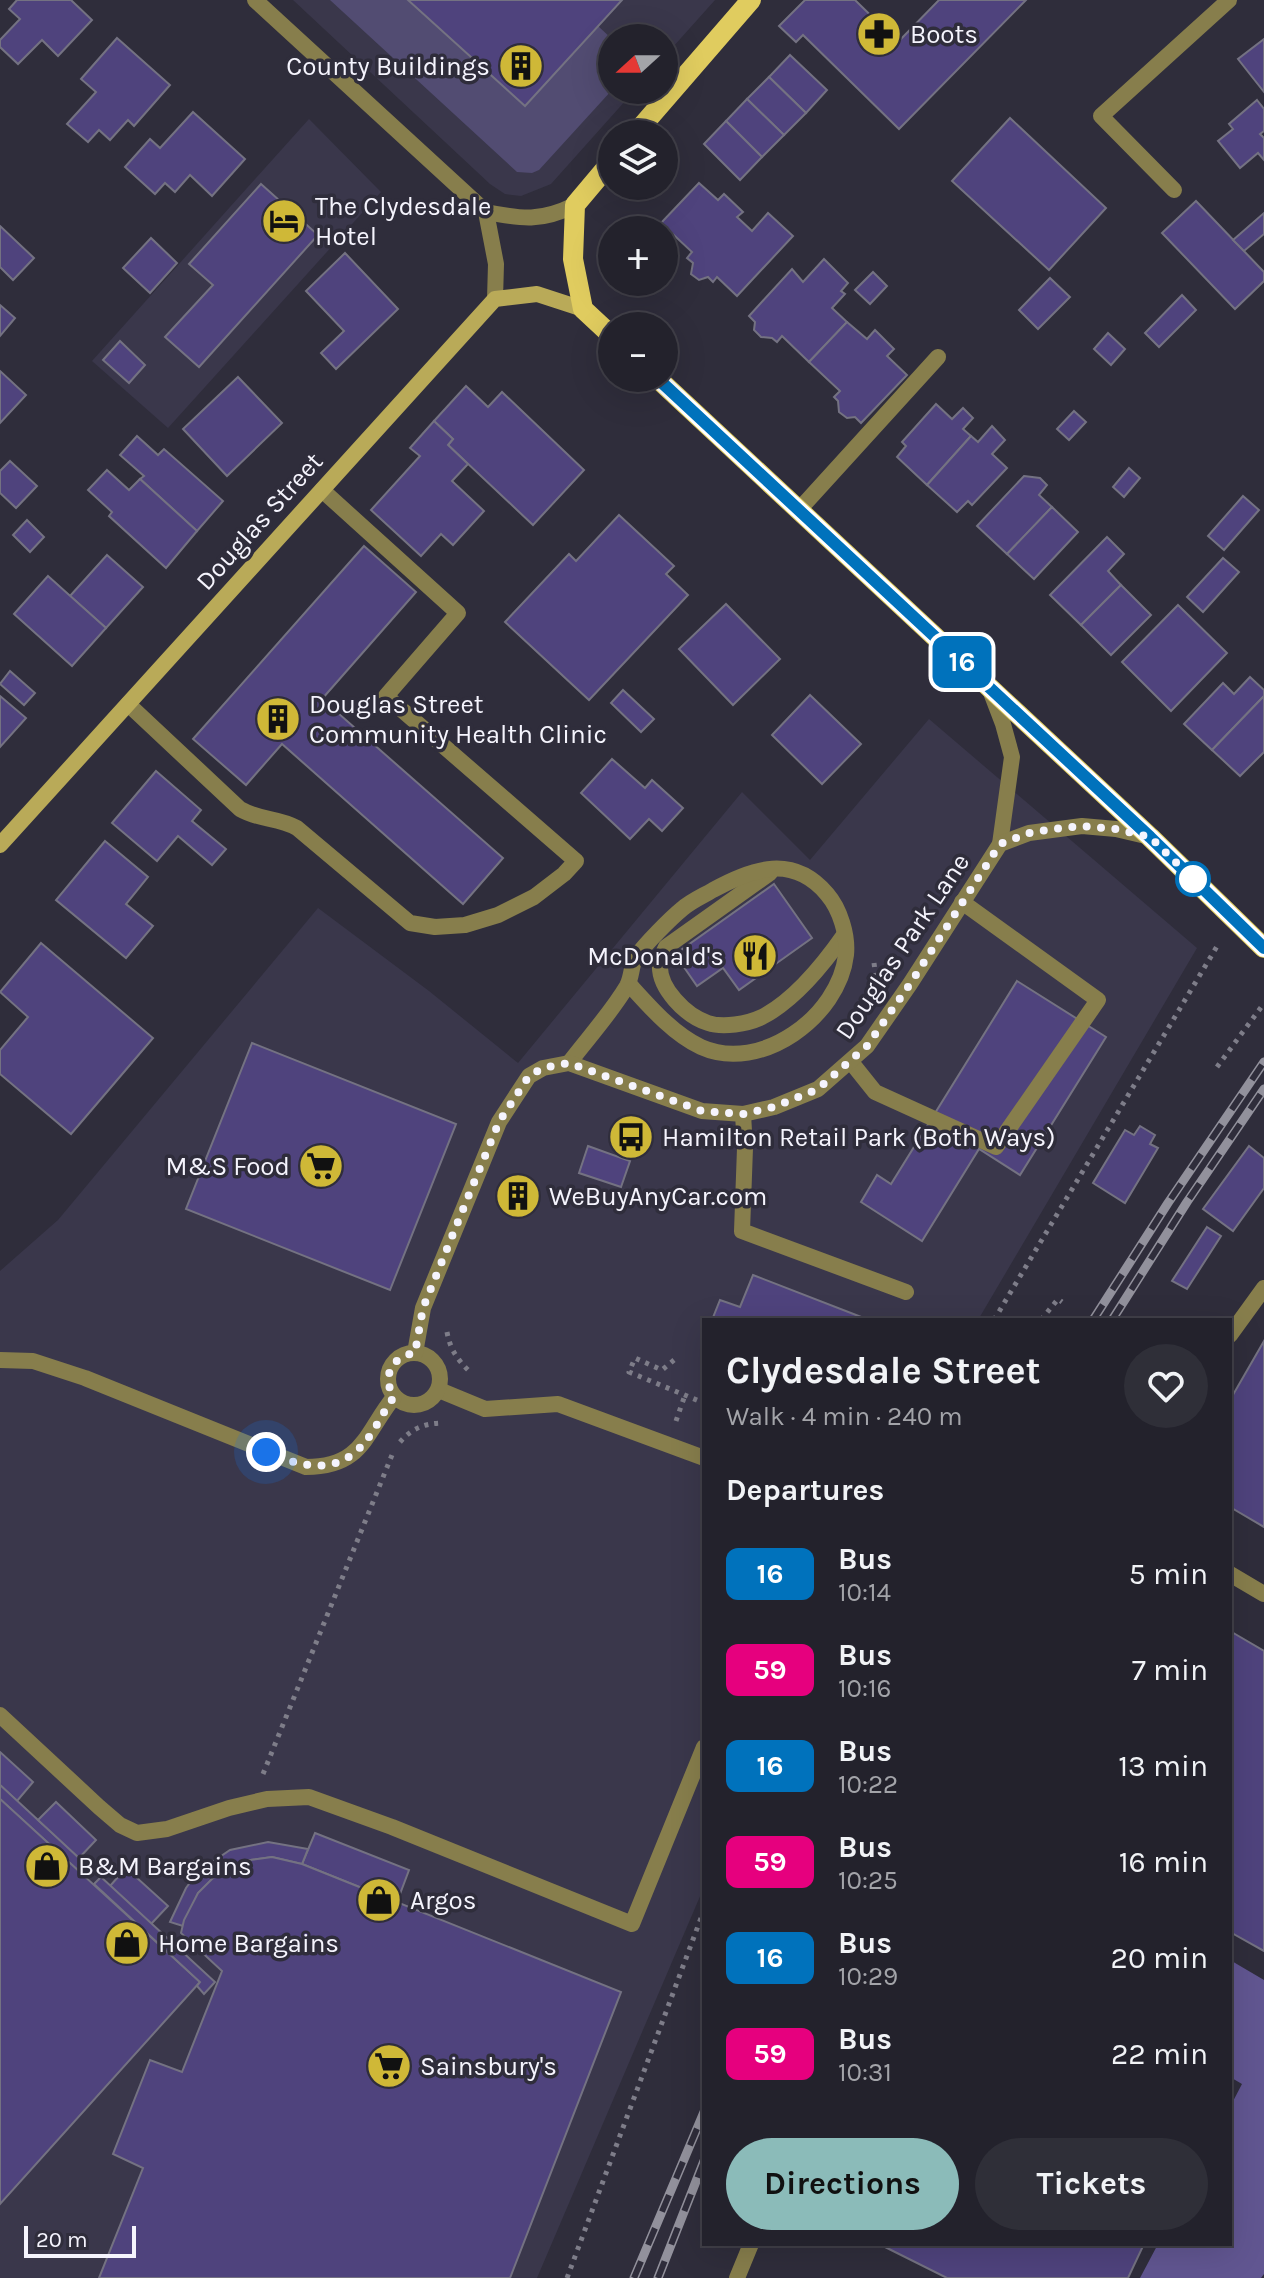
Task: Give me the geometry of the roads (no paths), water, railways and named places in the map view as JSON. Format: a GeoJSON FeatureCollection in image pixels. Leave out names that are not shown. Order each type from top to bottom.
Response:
{"type":"FeatureCollection","features":[{"type":"Feature","properties":{"kind":"main road"},"geometry":{"type":"LineString","coordinates":[[647,120],[751,0]]}},
{"type":"Feature","properties":{"kind":"main road"},"geometry":{"type":"LineString","coordinates":[[598,178],[575,205],[573,259],[583,309],[598,323]]}},
{"type":"Feature","properties":{"kind":"main road"},"geometry":{"type":"LineString","coordinates":[[672,392],[1150,837],[1264,948]]}},
{"type":"Feature","properties":{"kind":"street"},"geometry":{"type":"LineString","coordinates":[[255,0],[486,212],[523,220],[554,216],[575,205]]}},
{"type":"Feature","properties":{"kind":"street"},"geometry":{"type":"LineString","coordinates":[[1174,190],[1101,116],[1229,0]]}},
{"type":"Feature","properties":{"kind":"street"},"geometry":{"type":"LineString","coordinates":[[486,212],[496,264],[495,299],[537,294],[583,309]]}},
{"type":"Feature","properties":{"kind":"street","name":"Douglas Street"},"geometry":{"type":"LineString","coordinates":[[0,845],[495,299]]}},
{"type":"Feature","properties":{"kind":"street"},"geometry":{"type":"LineString","coordinates":[[798,511],[938,357]]}},
{"type":"Feature","properties":{"kind":"street"},"geometry":{"type":"LineString","coordinates":[[128,704],[240,809],[256,818],[286,822],[297,828],[410,923],[435,927],[465,925],[498,915],[534,897],[576,861],[386,696],[458,613],[322,490]]}},
{"type":"Feature","properties":{"kind":"street"},"geometry":{"type":"LineString","coordinates":[[989,687],[1012,757],[1000,844]]}},
{"type":"Feature","properties":{"kind":"street","name":"Douglas Park Lane"},"geometry":{"type":"LineString","coordinates":[[569,1063],[702,1111],[743,1114],[774,1107],[818,1089],[867,1046],[1000,844],[1029,833],[1082,826],[1116,829],[1150,837]]}},
{"type":"Feature","properties":{"kind":"street"},"geometry":{"type":"LineString","coordinates":[[415,1353],[423,1308],[499,1122],[529,1076],[543,1068],[569,1063],[629,984],[635,958],[683,908],[743,874],[789,868],[803,872],[817,882],[837,908],[846,954],[840,978],[823,1007],[799,1031],[776,1043],[751,1051],[725,1052],[703,1048],[684,1037],[629,984]]}},
{"type":"Feature","properties":{"kind":"street"},"geometry":{"type":"LineString","coordinates":[[777,869],[666,947],[660,962],[661,979],[687,1011],[708,1024],[739,1024],[761,1017],[790,997],[828,959],[844,935]]}},
{"type":"Feature","properties":{"kind":"street"},"geometry":{"type":"LineString","coordinates":[[851,1062],[875,1092],[996,1147],[1098,1000],[962,902]]}},
{"type":"Feature","properties":{"kind":"street"},"geometry":{"type":"LineString","coordinates":[[743,1114],[742,1231],[906,1292]]}},
{"type":"Feature","properties":{"kind":"street"},"geometry":{"type":"LineString","coordinates":[[1232,1332],[1264,1288]]}},
{"type":"Feature","properties":{"kind":"street"},"geometry":{"type":"LineString","coordinates":[[415,1353],[424,1354],[437,1365],[440,1373],[439,1390],[434,1398],[420,1406],[403,1403],[394,1397],[388,1382],[391,1365],[397,1358],[415,1353]]}},
{"type":"Feature","properties":{"kind":"street"},"geometry":{"type":"LineString","coordinates":[[0,1360],[33,1361],[85,1378],[306,1467],[329,1465],[356,1451],[370,1436],[394,1397]]}},
{"type":"Feature","properties":{"kind":"street"},"geometry":{"type":"LineString","coordinates":[[439,1390],[485,1409],[558,1404],[702,1457]]}},
{"type":"Feature","properties":{"kind":"street"},"geometry":{"type":"LineString","coordinates":[[1232,1575],[1264,1594]]}},
{"type":"Feature","properties":{"kind":"street"},"geometry":{"type":"LineString","coordinates":[[0,1715],[99,1807],[120,1825],[137,1833],[167,1829],[252,1802],[288,1796],[309,1797],[632,1924],[702,1752]]}},
{"type":"Feature","properties":{"kind":"street"},"geometry":{"type":"LineString","coordinates":[[737,2278],[750,2246]]}},
{"type":"Feature","properties":{"kind":"railway"},"geometry":{"type":"LineString","coordinates":[[1094,1318],[1264,1062]]}},
{"type":"Feature","properties":{"kind":"railway"},"geometry":{"type":"LineString","coordinates":[[1113,1318],[1264,1089]]}},
{"type":"Feature","properties":{"kind":"railway"},"geometry":{"type":"LineString","coordinates":[[634,2278],[702,2117]]}},
{"type":"Feature","properties":{"kind":"railway"},"geometry":{"type":"LineString","coordinates":[[658,2278],[702,2166]]}},
{"type":"Feature","properties":{"kind":"place","name":"Boots"},"geometry":{"type":"Point","coordinates":[879,34]}},
{"type":"Feature","properties":{"kind":"place","name":"County Buildings"},"geometry":{"type":"Point","coordinates":[521,66]}},
{"type":"Feature","properties":{"kind":"place","name":"The Clydesdale Hotel"},"geometry":{"type":"Point","coordinates":[284,221]}},
{"type":"Feature","properties":{"kind":"place","name":"Douglas Street Community Health Clinic"},"geometry":{"type":"Point","coordinates":[278,719]}},
{"type":"Feature","properties":{"kind":"place","name":"McDonald's"},"geometry":{"type":"Point","coordinates":[755,956]}},
{"type":"Feature","properties":{"kind":"place","name":"Hamilton Retail Park (Both Ways)"},"geometry":{"type":"Point","coordinates":[631,1137]}},
{"type":"Feature","properties":{"kind":"place","name":"M&S Food"},"geometry":{"type":"Point","coordinates":[321,1166]}},
{"type":"Feature","properties":{"kind":"place","name":"WeBuyAnyCar.com"},"geometry":{"type":"Point","coordinates":[518,1196]}},
{"type":"Feature","properties":{"kind":"place","name":"B&M Bargains"},"geometry":{"type":"Point","coordinates":[47,1866]}},
{"type":"Feature","properties":{"kind":"place","name":"Argos"},"geometry":{"type":"Point","coordinates":[379,1900]}},
{"type":"Feature","properties":{"kind":"place","name":"Home Bargains"},"geometry":{"type":"Point","coordinates":[127,1943]}},
{"type":"Feature","properties":{"kind":"place","name":"Sainsbury's"},"geometry":{"type":"Point","coordinates":[389,2066]}}]}
